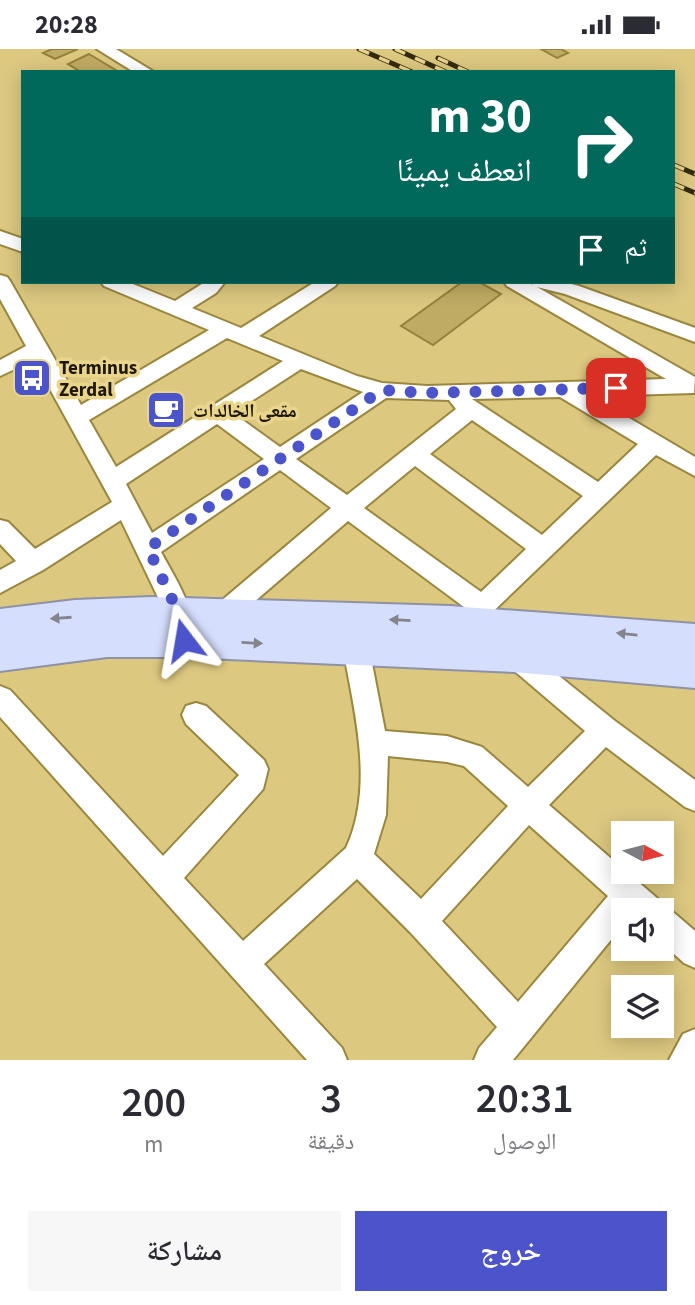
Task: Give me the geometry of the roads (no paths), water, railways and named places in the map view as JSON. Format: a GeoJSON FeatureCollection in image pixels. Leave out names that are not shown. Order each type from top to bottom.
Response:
{"type":"FeatureCollection","features":[{"type":"Feature","properties":{"kind":"highway"},"geometry":{"type":"LineString","coordinates":[[0,653],[107,640],[181,626],[223,614],[473,615],[695,641]]}},
{"type":"Feature","properties":{"kind":"highway"},"geometry":{"type":"LineString","coordinates":[[0,626],[46,619],[181,626],[356,648],[513,654],[695,670]]}},
{"type":"Feature","properties":{"kind":"street"},"geometry":{"type":"LineString","coordinates":[[104,49],[142,70]]}},
{"type":"Feature","properties":{"kind":"street"},"geometry":{"type":"LineString","coordinates":[[0,237],[21,245]]}},
{"type":"Feature","properties":{"kind":"street"},"geometry":{"type":"LineString","coordinates":[[0,281],[5,303],[37,349],[126,505],[148,548],[181,626]]}},
{"type":"Feature","properties":{"kind":"street"},"geometry":{"type":"LineString","coordinates":[[116,284],[350,381],[382,390],[447,393],[694,386]]}},
{"type":"Feature","properties":{"kind":"street"},"geometry":{"type":"LineString","coordinates":[[177,309],[213,284]]}},
{"type":"Feature","properties":{"kind":"street"},"geometry":{"type":"LineString","coordinates":[[76,418],[324,284]]}},
{"type":"Feature","properties":{"kind":"street"},"geometry":{"type":"LineString","coordinates":[[517,284],[694,386]]}},
{"type":"Feature","properties":{"kind":"street"},"geometry":{"type":"LineString","coordinates":[[548,284],[584,294],[695,335]]}},
{"type":"Feature","properties":{"kind":"street"},"geometry":{"type":"LineString","coordinates":[[0,369],[37,349]]}},
{"type":"Feature","properties":{"kind":"street"},"geometry":{"type":"LineString","coordinates":[[112,481],[300,360]]}},
{"type":"Feature","properties":{"kind":"street"},"geometry":{"type":"LineString","coordinates":[[565,389],[695,468]]}},
{"type":"Feature","properties":{"kind":"street"},"geometry":{"type":"LineString","coordinates":[[148,548],[382,390]]}},
{"type":"Feature","properties":{"kind":"street"},"geometry":{"type":"LineString","coordinates":[[447,393],[598,494]]}},
{"type":"Feature","properties":{"kind":"street"},"geometry":{"type":"LineString","coordinates":[[223,614],[346,509],[471,409]]}},
{"type":"Feature","properties":{"kind":"street"},"geometry":{"type":"LineString","coordinates":[[217,413],[346,509],[473,615],[654,443]]}},
{"type":"Feature","properties":{"kind":"street"},"geometry":{"type":"LineString","coordinates":[[414,454],[542,548]]}},
{"type":"Feature","properties":{"kind":"street"},"geometry":{"type":"LineString","coordinates":[[0,583],[126,505]]}},
{"type":"Feature","properties":{"kind":"street"},"geometry":{"type":"LineString","coordinates":[[0,529],[34,563]]}},
{"type":"Feature","properties":{"kind":"street"},"geometry":{"type":"LineString","coordinates":[[243,962],[357,858],[368,838],[374,816],[373,742],[356,648]]}},
{"type":"Feature","properties":{"kind":"street"},"geometry":{"type":"LineString","coordinates":[[513,654],[605,730],[695,797]]}},
{"type":"Feature","properties":{"kind":"street"},"geometry":{"type":"LineString","coordinates":[[0,698],[330,1060]]}},
{"type":"Feature","properties":{"kind":"street"},"geometry":{"type":"LineString","coordinates":[[164,876],[250,786],[254,775],[250,764],[196,715]]}},
{"type":"Feature","properties":{"kind":"street"},"geometry":{"type":"LineString","coordinates":[[421,921],[529,805],[605,730]]}},
{"type":"Feature","properties":{"kind":"street"},"geometry":{"type":"LineString","coordinates":[[373,742],[436,747],[472,756],[634,898]]}},
{"type":"Feature","properties":{"kind":"street"},"geometry":{"type":"LineString","coordinates":[[357,858],[421,921],[519,1027]]}},
{"type":"Feature","properties":{"kind":"street"},"geometry":{"type":"LineString","coordinates":[[491,1060],[611,930]]}},
{"type":"Feature","properties":{"kind":"street"},"geometry":{"type":"LineString","coordinates":[[674,934],[695,953]]}},
{"type":"Feature","properties":{"kind":"street"},"geometry":{"type":"LineString","coordinates":[[686,1060],[695,1045]]}},
{"type":"Feature","properties":{"kind":"railway"},"geometry":{"type":"LineString","coordinates":[[359,49],[407,70]]}},
{"type":"Feature","properties":{"kind":"railway"},"geometry":{"type":"LineString","coordinates":[[395,49],[442,70]]}},
{"type":"Feature","properties":{"kind":"railway"},"geometry":{"type":"LineString","coordinates":[[438,58],[464,70]]}},
{"type":"Feature","properties":{"kind":"railway"},"geometry":{"type":"LineString","coordinates":[[675,165],[695,174]]}},
{"type":"Feature","properties":{"kind":"railway"},"geometry":{"type":"LineString","coordinates":[[675,184],[695,193]]}},
{"type":"Feature","properties":{"kind":"place","name":"Terminus Zerdal"},"geometry":{"type":"Point","coordinates":[32,378]}},
{"type":"Feature","properties":{"kind":"place","name":"مقعى الخالدات"},"geometry":{"type":"Point","coordinates":[166,410]}}]}
